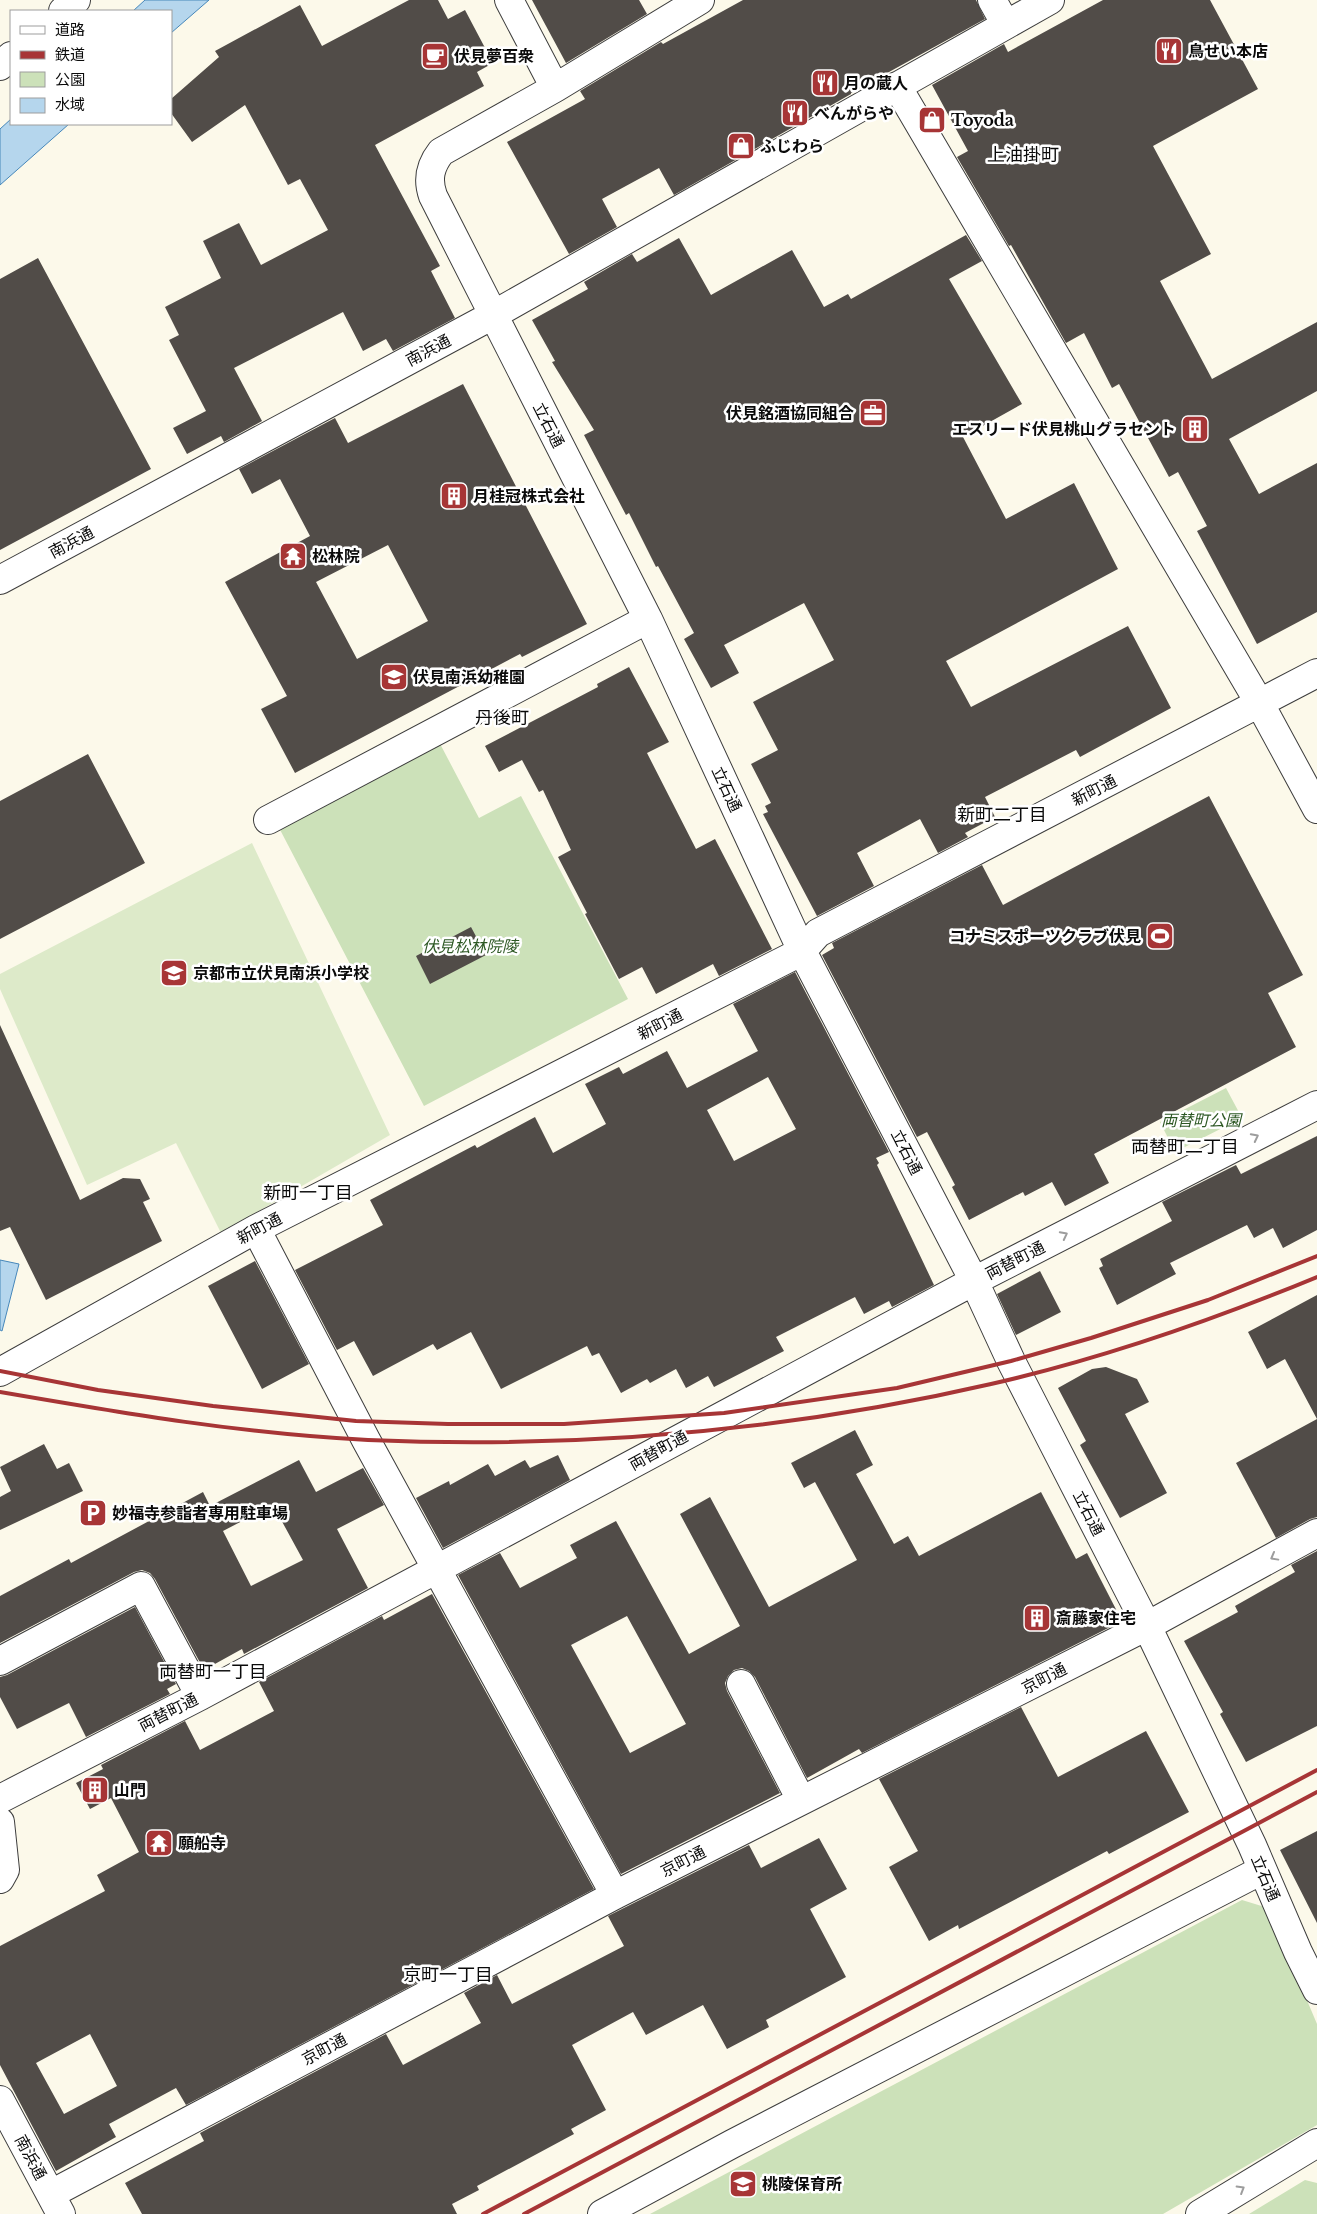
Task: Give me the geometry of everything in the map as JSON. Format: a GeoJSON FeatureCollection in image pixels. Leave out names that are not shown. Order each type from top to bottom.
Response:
{"type":"FeatureCollection","features":[{"type":"Feature","properties":{"kind":"street"},"geometry":{"type":"LineString","coordinates":[[509,0],[555,88]]}},
{"type":"Feature","properties":{"kind":"street"},"geometry":{"type":"LineString","coordinates":[[493,315],[433,196],[429,178],[431,168],[441,152],[555,88],[700,0]]}},
{"type":"Feature","properties":{"kind":"street"},"geometry":{"type":"LineString","coordinates":[[992,0],[1006,25]]}},
{"type":"Feature","properties":{"kind":"street","name":"南浜通"},"geometry":{"type":"LineString","coordinates":[[0,580],[493,315],[1050,0]]}},
{"type":"Feature","properties":{"kind":"street"},"geometry":{"type":"LineString","coordinates":[[0,66],[10,57]]}},
{"type":"Feature","properties":{"kind":"street"},"geometry":{"type":"LineString","coordinates":[[897,86],[1260,704],[1317,809]]}},
{"type":"Feature","properties":{"kind":"street","name":"立石通"},"geometry":{"type":"LineString","coordinates":[[493,315],[648,619],[802,951],[974,1281],[1011,1360],[1147,1626],[1317,1990]]}},
{"type":"Feature","properties":{"kind":"street"},"geometry":{"type":"LineString","coordinates":[[268,820],[648,619]]}},
{"type":"Feature","properties":{"kind":"street","name":"新町通"},"geometry":{"type":"LineString","coordinates":[[0,1372],[256,1229],[802,951],[818,933],[1317,673]]}},
{"type":"Feature","properties":{"kind":"street","name":"両替町通"},"geometry":{"type":"LineString","coordinates":[[0,1799],[200,1696],[974,1281],[1317,1105]]}},
{"type":"Feature","properties":{"kind":"street"},"geometry":{"type":"LineString","coordinates":[[256,1229],[359,1427],[615,1895]]}},
{"type":"Feature","properties":{"kind":"street","name":"京町通"},"geometry":{"type":"LineString","coordinates":[[56,2204],[615,1895],[1147,1626],[1317,1533]]}},
{"type":"Feature","properties":{"kind":"street"},"geometry":{"type":"LineString","coordinates":[[0,1661],[141,1586],[200,1696]]}},
{"type":"Feature","properties":{"kind":"street"},"geometry":{"type":"LineString","coordinates":[[741,1684],[801,1800]]}},
{"type":"Feature","properties":{"kind":"street"},"geometry":{"type":"LineString","coordinates":[[0,1822],[5,1870],[0,1879]]}},
{"type":"Feature","properties":{"kind":"street"},"geometry":{"type":"LineString","coordinates":[[602,2214],[732,2144],[1262,1870]]}},
{"type":"Feature","properties":{"kind":"street","name":"南浜通"},"geometry":{"type":"LineString","coordinates":[[0,2100],[56,2204]]}},
{"type":"Feature","properties":{"kind":"street"},"geometry":{"type":"LineString","coordinates":[[1200,2214],[1317,2143]]}},
{"type":"Feature","properties":{"kind":"green space","name":"伏見松林院陵"},"geometry":{"type":"Polygon","coordinates":[[[437,738],[479,818],[521,796],[628,999],[424,1106],[276,822],[437,738]]]}},
{"type":"Feature","properties":{"kind":"green space"},"geometry":{"type":"Polygon","coordinates":[[[252,843],[390,1135],[221,1233],[176,1143],[87,1185],[0,989],[0,974],[252,843]]]}},
{"type":"Feature","properties":{"kind":"green space","name":"両替町公園"},"geometry":{"type":"Polygon","coordinates":[[[1226,1088],[1242,1118],[1175,1152],[1160,1122],[1226,1088]]]}},
{"type":"Feature","properties":{"kind":"green space"},"geometry":{"type":"Polygon","coordinates":[[[1242,1900],[1268,1908],[1317,2024],[1317,2125],[1163,2214],[650,2214],[1242,1900]]]}},
{"type":"Feature","properties":{"kind":"green space"},"geometry":{"type":"Polygon","coordinates":[[[1305,2180],[1317,2183],[1317,2214],[1249,2214],[1305,2180]]]}},
{"type":"Feature","properties":{"kind":"water"},"geometry":{"type":"Polygon","coordinates":[[[145,0],[209,0],[172,32],[172,10],[134,10],[145,0]]]}},
{"type":"Feature","properties":{"kind":"water"},"geometry":{"type":"Polygon","coordinates":[[[10,120],[10,125],[68,125],[0,185],[0,129],[10,120]]]}},
{"type":"Feature","properties":{"kind":"water"},"geometry":{"type":"Polygon","coordinates":[[[0,1260],[19,1264],[2,1331],[0,1330],[0,1260]]]}},
{"type":"Feature","properties":{"kind":"building"},"geometry":{"type":"Polygon","coordinates":[[[409,0],[438,0],[448,19],[465,10],[493,63],[477,72],[484,86],[375,145],[440,266],[431,271],[455,318],[393,351],[386,339],[363,351],[343,312],[234,368],[262,421],[224,442],[221,436],[187,454],[173,428],[206,411],[169,340],[179,335],[165,307],[221,278],[203,241],[239,223],[261,265],[328,230],[300,179],[288,185],[245,105],[192,142],[172,114],[172,98],[219,57],[215,51],[300,5],[322,46],[409,0]]]}},
{"type":"Feature","properties":{"kind":"building"},"geometry":{"type":"Polygon","coordinates":[[[532,0],[639,0],[647,14],[566,63],[532,0]]]}},
{"type":"Feature","properties":{"kind":"building"},"geometry":{"type":"Polygon","coordinates":[[[743,0],[976,0],[985,19],[851,93],[674,195],[659,168],[602,199],[617,227],[569,254],[507,142],[585,99],[580,91],[661,42],[663,44],[743,0]]]}},
{"type":"Feature","properties":{"kind":"building"},"geometry":{"type":"Polygon","coordinates":[[[1103,0],[1210,0],[1258,89],[1153,146],[1211,254],[1160,281],[1212,379],[1317,322],[1317,391],[1229,439],[1259,494],[1317,463],[1317,612],[1257,644],[1197,531],[1207,526],[1178,472],[1169,477],[1119,384],[1112,388],[1084,333],[1066,343],[1011,245],[1009,246],[957,157],[968,151],[932,85],[1004,44],[1008,52],[1103,0]]]}},
{"type":"Feature","properties":{"kind":"building"},"geometry":{"type":"Polygon","coordinates":[[[966,235],[982,261],[949,279],[1022,404],[963,437],[1006,519],[1074,483],[1118,569],[946,661],[971,707],[1128,626],[1171,708],[1080,757],[1076,750],[985,797],[995,817],[965,833],[968,837],[938,853],[920,819],[857,853],[874,886],[817,916],[763,814],[768,812],[765,806],[771,803],[751,764],[778,750],[753,702],[834,660],[804,603],[724,645],[739,673],[711,688],[684,639],[694,633],[658,566],[656,567],[629,513],[626,515],[584,435],[594,430],[552,362],[555,361],[532,320],[588,289],[584,282],[632,254],[637,262],[679,238],[711,295],[792,250],[824,307],[848,294],[851,299],[966,235]]]}},
{"type":"Feature","properties":{"kind":"building"},"geometry":{"type":"Polygon","coordinates":[[[38,258],[151,469],[0,550],[0,279],[38,258]]]}},
{"type":"Feature","properties":{"kind":"building"},"geometry":{"type":"Polygon","coordinates":[[[463,384],[587,624],[522,657],[520,654],[295,773],[261,709],[287,696],[225,582],[310,536],[280,479],[252,494],[239,469],[335,418],[348,443],[463,384]],[[388,545],[316,582],[357,659],[428,621],[388,545]]]}},
{"type":"Feature","properties":{"kind":"building"},"geometry":{"type":"Polygon","coordinates":[[[629,667],[669,742],[647,753],[696,849],[715,839],[772,949],[719,976],[713,964],[656,994],[642,967],[619,979],[558,857],[571,850],[543,790],[539,792],[522,760],[499,772],[485,746],[598,687],[597,684],[629,667]]]}},
{"type":"Feature","properties":{"kind":"building"},"geometry":{"type":"Polygon","coordinates":[[[88,754],[145,863],[0,939],[0,801],[88,754]]]}},
{"type":"Feature","properties":{"kind":"building"},"geometry":{"type":"Polygon","coordinates":[[[1209,796],[1303,975],[1268,993],[1296,1047],[1094,1154],[1109,1183],[1065,1206],[1052,1182],[1025,1196],[1023,1192],[969,1220],[952,1187],[955,1185],[927,1132],[917,1137],[822,955],[834,948],[832,943],[982,865],[1003,905],[1209,796]]]}},
{"type":"Feature","properties":{"kind":"building","name":"伏見松林院陵"},"geometry":{"type":"Polygon","coordinates":[[[471,927],[486,955],[430,984],[416,956],[471,927]]]}},
{"type":"Feature","properties":{"kind":"building"},"geometry":{"type":"Polygon","coordinates":[[[795,972],[889,1152],[876,1158],[879,1163],[877,1165],[934,1285],[892,1307],[889,1301],[864,1314],[855,1297],[776,1337],[784,1351],[714,1387],[708,1376],[686,1388],[676,1369],[650,1383],[647,1379],[621,1393],[599,1353],[592,1356],[587,1346],[501,1389],[471,1332],[437,1350],[433,1344],[373,1376],[354,1341],[337,1350],[295,1270],[383,1225],[370,1200],[475,1145],[477,1148],[535,1117],[553,1153],[606,1124],[585,1084],[619,1067],[623,1074],[667,1051],[687,1088],[758,1051],[733,1004],[795,972]],[[768,1077],[707,1110],[734,1161],[796,1129],[768,1077]]]}},
{"type":"Feature","properties":{"kind":"building"},"geometry":{"type":"Polygon","coordinates":[[[0,1025],[80,1200],[123,1178],[140,1179],[150,1199],[143,1202],[162,1241],[46,1300],[10,1227],[0,1231],[0,1025]]]}},
{"type":"Feature","properties":{"kind":"building"},"geometry":{"type":"Polygon","coordinates":[[[1317,1136],[1317,1230],[1283,1248],[1273,1228],[1254,1238],[1247,1225],[1170,1263],[1176,1274],[1117,1305],[1099,1268],[1103,1266],[1100,1259],[1172,1221],[1162,1202],[1236,1165],[1241,1174],[1317,1136]]]}},
{"type":"Feature","properties":{"kind":"building"},"geometry":{"type":"Polygon","coordinates":[[[255,1261],[309,1364],[262,1389],[208,1286],[255,1261]]]}},
{"type":"Feature","properties":{"kind":"building"},"geometry":{"type":"Polygon","coordinates":[[[1040,1271],[1061,1312],[1016,1335],[997,1294],[1040,1271]]]}},
{"type":"Feature","properties":{"kind":"building"},"geometry":{"type":"Polygon","coordinates":[[[1317,1295],[1317,1419],[1285,1359],[1267,1369],[1248,1332],[1317,1295]]]}},
{"type":"Feature","properties":{"kind":"building"},"geometry":{"type":"Polygon","coordinates":[[[1106,1367],[1137,1379],[1149,1402],[1125,1414],[1167,1493],[1120,1518],[1080,1445],[1086,1441],[1058,1388],[1092,1369],[1106,1367]]]}},
{"type":"Feature","properties":{"kind":"building"},"geometry":{"type":"Polygon","coordinates":[[[1317,1419],[1317,1517],[1276,1538],[1236,1463],[1317,1419]]]}},
{"type":"Feature","properties":{"kind":"building"},"geometry":{"type":"Polygon","coordinates":[[[855,1430],[873,1465],[856,1474],[894,1544],[908,1536],[919,1556],[1041,1492],[1076,1559],[1087,1553],[1122,1621],[862,1753],[859,1749],[807,1778],[755,1677],[749,1671],[742,1668],[734,1670],[728,1676],[725,1683],[727,1691],[780,1793],[621,1874],[458,1575],[500,1553],[520,1588],[577,1558],[570,1545],[616,1521],[689,1654],[740,1626],[680,1514],[710,1497],[769,1607],[857,1560],[815,1482],[804,1488],[791,1463],[855,1430]],[[627,1616],[571,1645],[630,1753],[686,1724],[627,1616]]]}},
{"type":"Feature","properties":{"kind":"building"},"geometry":{"type":"Polygon","coordinates":[[[44,1444],[57,1469],[69,1463],[83,1491],[0,1530],[0,1497],[11,1491],[0,1467],[44,1444]]]}},
{"type":"Feature","properties":{"kind":"building"},"geometry":{"type":"Polygon","coordinates":[[[558,1455],[570,1480],[443,1548],[416,1498],[449,1481],[450,1485],[488,1464],[495,1476],[525,1460],[530,1468],[558,1455]]]}},
{"type":"Feature","properties":{"kind":"building"},"geometry":{"type":"Polygon","coordinates":[[[299,1460],[316,1492],[363,1468],[384,1505],[337,1529],[368,1588],[244,1654],[242,1649],[204,1670],[155,1579],[150,1573],[142,1570],[134,1572],[0,1643],[0,1596],[69,1559],[71,1563],[203,1492],[210,1506],[299,1460]],[[273,1505],[223,1531],[251,1586],[303,1560],[273,1505]]]}},
{"type":"Feature","properties":{"kind":"building"},"geometry":{"type":"Polygon","coordinates":[[[1317,1551],[1317,1726],[1246,1762],[1220,1714],[1223,1712],[1184,1641],[1238,1612],[1235,1606],[1295,1572],[1291,1565],[1317,1551]]]}},
{"type":"Feature","properties":{"kind":"building"},"geometry":{"type":"Polygon","coordinates":[[[432,1594],[594,1889],[186,2105],[176,2088],[109,2124],[116,2137],[56,2171],[0,2065],[0,1946],[105,1891],[97,1875],[139,1852],[111,1798],[90,1809],[76,1783],[103,1769],[101,1765],[185,1721],[200,1750],[274,1711],[259,1682],[382,1616],[384,1620],[432,1594]],[[90,2034],[36,2063],[64,2114],[117,2086],[90,2034]]]}},
{"type":"Feature","properties":{"kind":"building"},"geometry":{"type":"Polygon","coordinates":[[[135,1607],[176,1684],[167,1689],[170,1694],[86,1737],[69,1703],[17,1729],[0,1697],[0,1677],[135,1607]]]}},
{"type":"Feature","properties":{"kind":"building"},"geometry":{"type":"Polygon","coordinates":[[[1021,1707],[1058,1777],[1146,1731],[1189,1812],[1109,1854],[1107,1851],[959,1929],[958,1925],[929,1941],[889,1867],[918,1851],[879,1779],[1021,1707]]]}},
{"type":"Feature","properties":{"kind":"building"},"geometry":{"type":"Polygon","coordinates":[[[1317,1831],[1317,1923],[1280,1850],[1317,1831]]]}},
{"type":"Feature","properties":{"kind":"building"},"geometry":{"type":"Polygon","coordinates":[[[819,1838],[847,1889],[810,1909],[846,1977],[766,2020],[769,2027],[727,2049],[703,2005],[646,2035],[633,2012],[572,2045],[606,2110],[571,2129],[574,2134],[477,2186],[479,2190],[452,2204],[457,2214],[142,2214],[125,2183],[204,2141],[200,2133],[386,2034],[403,2065],[481,2023],[464,1993],[497,1975],[512,2004],[624,1946],[608,1916],[749,1845],[761,1868],[819,1838]]]}},
{"type":"Feature","properties":{"kind":"railway"},"geometry":{"type":"LineString","coordinates":[[0,1371],[98,1390],[213,1406],[356,1421],[448,1424],[564,1424],[724,1413],[897,1388],[1011,1361],[1091,1338],[1208,1300],[1317,1256]]}},
{"type":"Feature","properties":{"kind":"railway"},"geometry":{"type":"LineString","coordinates":[[0,1392],[229,1428],[368,1440],[524,1442],[603,1439],[681,1433],[837,1414],[914,1400],[1032,1374],[1156,1337],[1317,1277]]}},
{"type":"Feature","properties":{"kind":"railway"},"geometry":{"type":"LineString","coordinates":[[483,2214],[1317,1770]]}},
{"type":"Feature","properties":{"kind":"railway"},"geometry":{"type":"LineString","coordinates":[[524,2214],[1317,1792]]}},
{"type":"Feature","properties":{"kind":"place","name":"鳥せい本店"},"geometry":{"type":"Point","coordinates":[1169,51]}},
{"type":"Feature","properties":{"kind":"place","name":"伏見夢百衆"},"geometry":{"type":"Point","coordinates":[435,56]}},
{"type":"Feature","properties":{"kind":"place","name":"月の蔵人"},"geometry":{"type":"Point","coordinates":[825,83]}},
{"type":"Feature","properties":{"kind":"place","name":"べんがらや"},"geometry":{"type":"Point","coordinates":[795,113]}},
{"type":"Feature","properties":{"kind":"place","name":"Toyoda"},"geometry":{"type":"Point","coordinates":[932,120]}},
{"type":"Feature","properties":{"kind":"place","name":"ふじわら"},"geometry":{"type":"Point","coordinates":[741,146]}},
{"type":"Feature","properties":{"kind":"place","name":"伏見銘酒協同組合"},"geometry":{"type":"Point","coordinates":[873,413]}},
{"type":"Feature","properties":{"kind":"place","name":"エスリード伏見桃山グラセント"},"geometry":{"type":"Point","coordinates":[1195,429]}},
{"type":"Feature","properties":{"kind":"place","name":"月桂冠株式会社"},"geometry":{"type":"Point","coordinates":[454,496]}},
{"type":"Feature","properties":{"kind":"place","name":"松林院"},"geometry":{"type":"Point","coordinates":[293,556]}},
{"type":"Feature","properties":{"kind":"place","name":"伏見南浜幼稚園"},"geometry":{"type":"Point","coordinates":[394,677]}},
{"type":"Feature","properties":{"kind":"place","name":"コナミスポーツクラブ伏見"},"geometry":{"type":"Point","coordinates":[1160,936]}},
{"type":"Feature","properties":{"kind":"place","name":"京都市立伏見南浜小学校"},"geometry":{"type":"Point","coordinates":[174,973]}},
{"type":"Feature","properties":{"kind":"place","name":"妙福寺参詣者専用駐車場"},"geometry":{"type":"Point","coordinates":[93,1513]}},
{"type":"Feature","properties":{"kind":"place","name":"斎藤家住宅"},"geometry":{"type":"Point","coordinates":[1037,1618]}},
{"type":"Feature","properties":{"kind":"place","name":"山門"},"geometry":{"type":"Point","coordinates":[95,1790]}},
{"type":"Feature","properties":{"kind":"place","name":"願船寺"},"geometry":{"type":"Point","coordinates":[159,1843]}},
{"type":"Feature","properties":{"kind":"place","name":"桃陵保育所"},"geometry":{"type":"Point","coordinates":[743,2184]}},
{"type":"Feature","properties":{"kind":"district","name":"上油掛町"},"geometry":{"type":"Point","coordinates":[1023,155]}},
{"type":"Feature","properties":{"kind":"district","name":"丹後町"},"geometry":{"type":"Point","coordinates":[502,718]}},
{"type":"Feature","properties":{"kind":"district","name":"新町二丁目"},"geometry":{"type":"Point","coordinates":[1002,815]}},
{"type":"Feature","properties":{"kind":"district","name":"両替町二丁目"},"geometry":{"type":"Point","coordinates":[1185,1147]}},
{"type":"Feature","properties":{"kind":"district","name":"新町一丁目"},"geometry":{"type":"Point","coordinates":[308,1193]}},
{"type":"Feature","properties":{"kind":"district","name":"両替町一丁目"},"geometry":{"type":"Point","coordinates":[213,1672]}},
{"type":"Feature","properties":{"kind":"district","name":"京町一丁目"},"geometry":{"type":"Point","coordinates":[448,1975]}}]}
